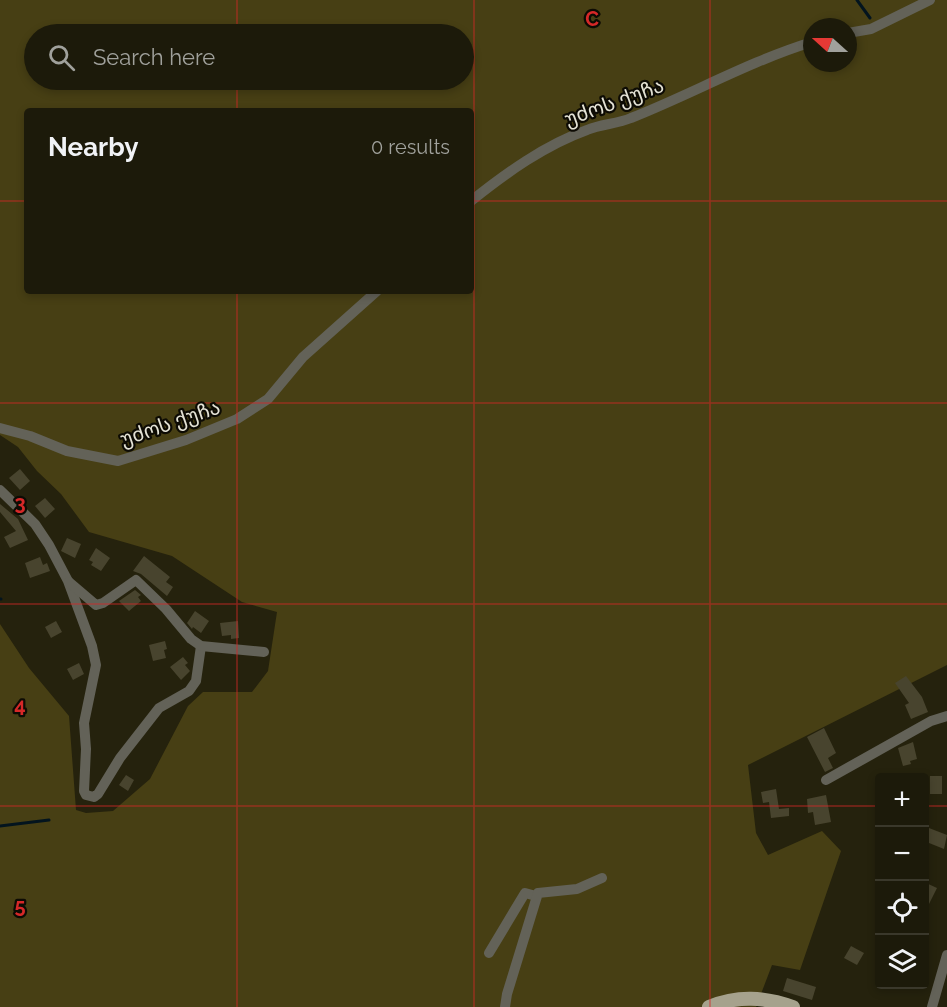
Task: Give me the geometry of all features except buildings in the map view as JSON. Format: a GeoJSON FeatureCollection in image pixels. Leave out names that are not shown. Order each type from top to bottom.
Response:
{"type":"FeatureCollection","features":[{"type":"Feature","properties":{"kind":"main road"},"geometry":{"type":"LineString","coordinates":[[709,1007],[735,999],[749,998],[792,1007]]}},
{"type":"Feature","properties":{"kind":"street"},"geometry":{"type":"LineString","coordinates":[[857,31],[871,29],[930,0]]}},
{"type":"Feature","properties":{"kind":"street","name":"უძოს ქუჩა"},"geometry":{"type":"LineString","coordinates":[[474,199],[558,142],[589,129],[629,120],[783,50],[803,44]]}},
{"type":"Feature","properties":{"kind":"street","name":"უძოს ქუჩა"},"geometry":{"type":"LineString","coordinates":[[0,428],[30,436],[67,451],[118,461],[186,440],[237,419],[268,399],[303,357],[374,294]]}},
{"type":"Feature","properties":{"kind":"street"},"geometry":{"type":"LineString","coordinates":[[0,490],[35,524],[49,545],[68,580],[92,646],[96,665],[84,723],[86,749],[84,791],[86,795],[94,797],[99,794],[120,758],[159,708],[189,691],[196,681],[201,646]]}},
{"type":"Feature","properties":{"kind":"street"},"geometry":{"type":"LineString","coordinates":[[68,580],[96,605],[103,603],[136,580],[166,609],[191,639],[201,646],[264,652]]}},
{"type":"Feature","properties":{"kind":"street"},"geometry":{"type":"LineString","coordinates":[[826,780],[931,721],[947,716]]}},
{"type":"Feature","properties":{"kind":"street"},"geometry":{"type":"LineString","coordinates":[[505,1007],[536,896],[540,891],[577,889],[602,878]]}},
{"type":"Feature","properties":{"kind":"street"},"geometry":{"type":"LineString","coordinates":[[489,953],[525,893],[536,896]]}},
{"type":"Feature","properties":{"kind":"street"},"geometry":{"type":"LineString","coordinates":[[932,1007],[947,955]]}},
{"type":"Feature","properties":{"kind":"shaded area"},"geometry":{"type":"Polygon","coordinates":[[[0,0],[947,0],[947,665],[748,765],[756,833],[768,855],[822,831],[841,851],[800,970],[772,965],[756,1007],[0,1007],[0,624],[29,668],[69,716],[76,810],[86,813],[113,811],[150,779],[188,706],[203,692],[252,692],[268,671],[277,612],[242,602],[172,556],[89,532],[61,494],[37,471],[18,447],[0,435],[0,0]]]}},
{"type":"Feature","properties":{"kind":"waterway"},"geometry":{"type":"LineString","coordinates":[[857,0],[870,18]]}},
{"type":"Feature","properties":{"kind":"waterway"},"geometry":{"type":"LineString","coordinates":[[0,826],[49,820]]}}]}
